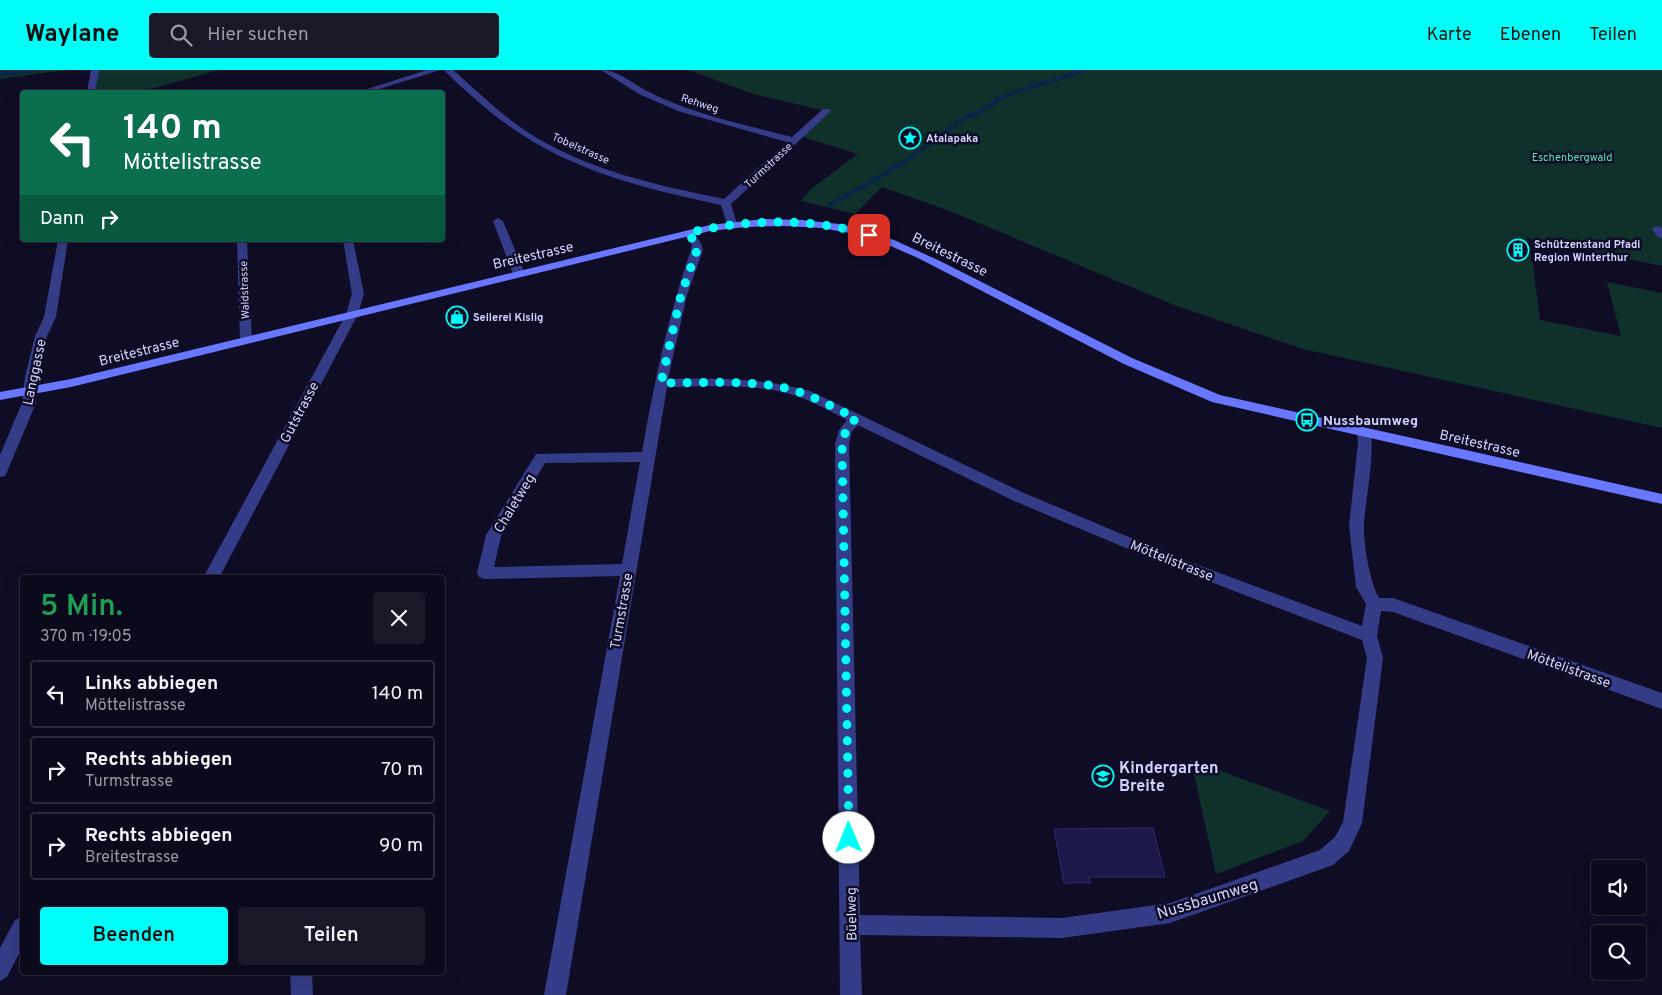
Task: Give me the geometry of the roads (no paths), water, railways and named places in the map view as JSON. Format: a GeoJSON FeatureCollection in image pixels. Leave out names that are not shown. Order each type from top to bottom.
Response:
{"type":"FeatureCollection","features":[{"type":"Feature","properties":{"kind":"main road","name":"Breitestrasse"},"geometry":{"type":"LineString","coordinates":[[0,396],[31,392],[688,233],[732,224],[768,222],[828,227],[857,232],[881,239],[911,251],[1172,382],[1217,399],[1662,499]]}},
{"type":"Feature","properties":{"kind":"street"},"geometry":{"type":"LineString","coordinates":[[91,90],[95,70]]}},
{"type":"Feature","properties":{"kind":"street"},"geometry":{"type":"LineString","coordinates":[[369,90],[436,70]]}},
{"type":"Feature","properties":{"kind":"street","name":"Tobelstrasse"},"geometry":{"type":"LineString","coordinates":[[448,70],[533,140],[563,155],[617,177],[726,203]]}},
{"type":"Feature","properties":{"kind":"street","name":"Rehweg"},"geometry":{"type":"LineString","coordinates":[[605,70],[637,90],[665,103],[706,118],[794,141]]}},
{"type":"Feature","properties":{"kind":"street","name":"Turmstrasse"},"geometry":{"type":"LineString","coordinates":[[726,203],[826,112]]}},
{"type":"Feature","properties":{"kind":"street"},"geometry":{"type":"LineString","coordinates":[[726,203],[732,224]]}},
{"type":"Feature","properties":{"kind":"street"},"geometry":{"type":"LineString","coordinates":[[498,221],[519,274]]}},
{"type":"Feature","properties":{"kind":"street","name":"Turmstrasse"},"geometry":{"type":"LineString","coordinates":[[555,995],[661,383],[681,295],[697,250],[697,245],[688,233]]}},
{"type":"Feature","properties":{"kind":"street","name":"Langgasse"},"geometry":{"type":"LineString","coordinates":[[0,472],[29,403],[40,336],[50,317],[63,242]]}},
{"type":"Feature","properties":{"kind":"street","name":"Waldstrasse"},"geometry":{"type":"LineString","coordinates":[[242,242],[246,340]]}},
{"type":"Feature","properties":{"kind":"street","name":"Gutstrasse"},"geometry":{"type":"LineString","coordinates":[[213,575],[352,314],[358,294],[348,242]]}},
{"type":"Feature","properties":{"kind":"street","name":"Möttelistrasse"},"geometry":{"type":"LineString","coordinates":[[661,383],[750,383],[782,387],[805,394],[1036,504],[1169,560],[1369,636]]}},
{"type":"Feature","properties":{"kind":"street","name":"Büelweg"},"geometry":{"type":"LineString","coordinates":[[852,995],[842,444],[846,430],[856,418]]}},
{"type":"Feature","properties":{"kind":"street"},"geometry":{"type":"LineString","coordinates":[[1364,432],[1365,443],[1356,526],[1364,587],[1374,604],[1369,636]]}},
{"type":"Feature","properties":{"kind":"street","name":"Chaletweg"},"geometry":{"type":"LineString","coordinates":[[628,570],[485,573],[494,535],[541,458],[648,457]]}},
{"type":"Feature","properties":{"kind":"street","name":"Möttelistrasse"},"geometry":{"type":"LineString","coordinates":[[1374,604],[1393,606],[1662,701]]}},
{"type":"Feature","properties":{"kind":"street","name":"Nussbaumweg"},"geometry":{"type":"LineString","coordinates":[[851,925],[1062,928],[1170,913],[1326,858],[1342,844],[1352,823],[1375,658],[1369,636]]}},
{"type":"Feature","properties":{"kind":"street"},"geometry":{"type":"LineString","coordinates":[[0,970],[20,931]]}},
{"type":"Feature","properties":{"kind":"street"},"geometry":{"type":"LineString","coordinates":[[301,975],[302,995]]}},
{"type":"Feature","properties":{"kind":"waterway"},"geometry":{"type":"LineString","coordinates":[[0,74],[38,70]]}},
{"type":"Feature","properties":{"kind":"waterway"},"geometry":{"type":"LineString","coordinates":[[830,205],[903,163],[967,116],[977,113],[1005,96],[1083,70]]}},
{"type":"Feature","properties":{"kind":"place","name":"Atalapaka"},"geometry":{"type":"Point","coordinates":[910,138]}},
{"type":"Feature","properties":{"kind":"place","name":"Schützenstand Pfadi Region Winterthur"},"geometry":{"type":"Point","coordinates":[1518,250]}},
{"type":"Feature","properties":{"kind":"place","name":"Seilerei Kislig"},"geometry":{"type":"Point","coordinates":[457,317]}},
{"type":"Feature","properties":{"kind":"place","name":"Nussbaumweg"},"geometry":{"type":"Point","coordinates":[1307,420]}},
{"type":"Feature","properties":{"kind":"place","name":"Kindergarten Breite"},"geometry":{"type":"Point","coordinates":[1103,776]}},
{"type":"Feature","properties":{"kind":"park label","name":"Eschenbergwald"},"geometry":{"type":"Point","coordinates":[1572,157]}}]}
